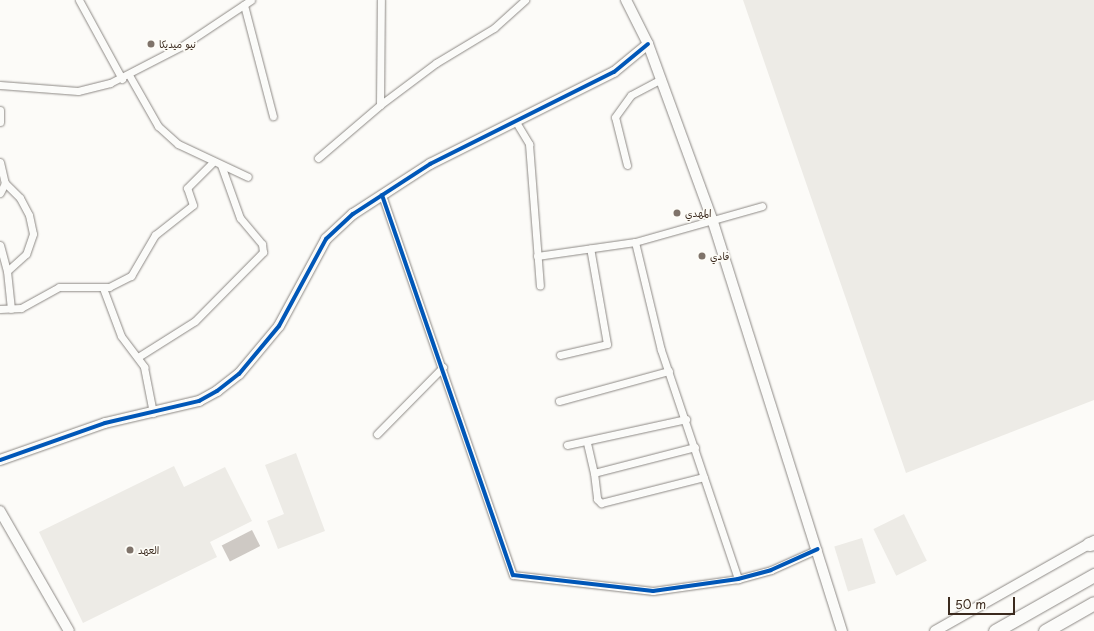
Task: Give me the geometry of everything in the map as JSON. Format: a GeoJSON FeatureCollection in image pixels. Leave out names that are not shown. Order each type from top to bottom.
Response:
{"type":"FeatureCollection","features":[{"type":"Feature","properties":{"kind":"highway"},"geometry":{"type":"LineString","coordinates":[[995,631],[1094,575]]}},
{"type":"Feature","properties":{"kind":"highway"},"geometry":{"type":"LineString","coordinates":[[1045,631],[1094,603]]}},
{"type":"Feature","properties":{"kind":"street"},"geometry":{"type":"LineString","coordinates":[[79,0],[122,79]]}},
{"type":"Feature","properties":{"kind":"street"},"geometry":{"type":"LineString","coordinates":[[0,86],[78,91],[122,79],[182,46],[251,0]]}},
{"type":"Feature","properties":{"kind":"street"},"geometry":{"type":"LineString","coordinates":[[380,105],[381,0]]}},
{"type":"Feature","properties":{"kind":"street"},"geometry":{"type":"LineString","coordinates":[[318,158],[380,105],[436,63],[494,28],[525,0]]}},
{"type":"Feature","properties":{"kind":"street"},"geometry":{"type":"LineString","coordinates":[[626,0],[648,44],[713,222],[818,549],[840,613],[850,631]]}},
{"type":"Feature","properties":{"kind":"street"},"geometry":{"type":"LineString","coordinates":[[244,5],[274,116]]}},
{"type":"Feature","properties":{"kind":"street"},"geometry":{"type":"LineString","coordinates":[[0,460],[105,423],[153,413],[199,401],[239,374],[279,326],[326,239],[382,196],[430,164],[614,72],[648,44]]}},
{"type":"Feature","properties":{"kind":"street"},"geometry":{"type":"LineString","coordinates":[[129,75],[158,126],[178,144],[196,150],[212,163],[221,165],[248,177]]}},
{"type":"Feature","properties":{"kind":"street"},"geometry":{"type":"LineString","coordinates":[[627,165],[615,117],[631,95],[661,79]]}},
{"type":"Feature","properties":{"kind":"street"},"geometry":{"type":"LineString","coordinates":[[0,110],[0,122]]}},
{"type":"Feature","properties":{"kind":"street"},"geometry":{"type":"LineString","coordinates":[[516,122],[529,144],[540,286]]}},
{"type":"Feature","properties":{"kind":"street"},"geometry":{"type":"LineString","coordinates":[[0,162],[5,183],[20,198],[32,234],[26,254],[7,271]]}},
{"type":"Feature","properties":{"kind":"street"},"geometry":{"type":"LineString","coordinates":[[0,309],[11,309],[36,302],[59,287],[103,288],[131,276],[155,235],[191,208],[187,188],[212,163]]}},
{"type":"Feature","properties":{"kind":"street"},"geometry":{"type":"LineString","coordinates":[[138,357],[195,321],[264,252],[262,244],[240,218],[221,165]]}},
{"type":"Feature","properties":{"kind":"street"},"geometry":{"type":"LineString","coordinates":[[0,193],[5,183]]}},
{"type":"Feature","properties":{"kind":"street"},"geometry":{"type":"LineString","coordinates":[[382,196],[443,367],[513,574],[653,591],[738,579],[771,570],[818,549]]}},
{"type":"Feature","properties":{"kind":"street"},"geometry":{"type":"LineString","coordinates":[[537,256],[635,242],[713,222],[762,206]]}},
{"type":"Feature","properties":{"kind":"street"},"geometry":{"type":"LineString","coordinates":[[635,242],[669,371],[738,579]]}},
{"type":"Feature","properties":{"kind":"street"},"geometry":{"type":"LineString","coordinates":[[0,245],[7,271],[11,309]]}},
{"type":"Feature","properties":{"kind":"street"},"geometry":{"type":"LineString","coordinates":[[560,355],[607,344],[590,248]]}},
{"type":"Feature","properties":{"kind":"street"},"geometry":{"type":"LineString","coordinates":[[103,288],[121,336],[144,367],[153,413]]}},
{"type":"Feature","properties":{"kind":"street"},"geometry":{"type":"LineString","coordinates":[[377,434],[443,367]]}},
{"type":"Feature","properties":{"kind":"street"},"geometry":{"type":"LineString","coordinates":[[559,401],[669,371]]}},
{"type":"Feature","properties":{"kind":"street"},"geometry":{"type":"LineString","coordinates":[[567,445],[587,443],[686,419]]}},
{"type":"Feature","properties":{"kind":"street"},"geometry":{"type":"LineString","coordinates":[[587,443],[594,473],[597,499],[601,503],[704,477]]}},
{"type":"Feature","properties":{"kind":"street"},"geometry":{"type":"LineString","coordinates":[[594,473],[695,446]]}},
{"type":"Feature","properties":{"kind":"street"},"geometry":{"type":"LineString","coordinates":[[0,511],[69,631]]}},
{"type":"Feature","properties":{"kind":"street"},"geometry":{"type":"LineString","coordinates":[[936,631],[1092,543]]}},
{"type":"Feature","properties":{"kind":"street"},"geometry":{"type":"LineString","coordinates":[[840,613],[842,631]]}},
{"type":"Feature","properties":{"kind":"shaded area"},"geometry":{"type":"Polygon","coordinates":[[[743,0],[1094,0],[1094,400],[906,473],[743,0]]]}},
{"type":"Feature","properties":{"kind":"shaded area"},"geometry":{"type":"Polygon","coordinates":[[[296,453],[325,531],[278,549],[267,521],[284,514],[265,465],[296,453]]]}},
{"type":"Feature","properties":{"kind":"shaded area","name":"العهد"},"geometry":{"type":"Polygon","coordinates":[[[174,466],[184,487],[225,467],[252,521],[210,542],[217,557],[83,623],[39,532],[174,466]]]}},
{"type":"Feature","properties":{"kind":"shaded area"},"geometry":{"type":"Polygon","coordinates":[[[904,514],[927,561],[896,576],[873,529],[904,514]]]}},
{"type":"Feature","properties":{"kind":"shaded area"},"geometry":{"type":"Polygon","coordinates":[[[252,530],[260,546],[230,561],[222,545],[252,530]]]}},
{"type":"Feature","properties":{"kind":"shaded area"},"geometry":{"type":"Polygon","coordinates":[[[862,538],[876,583],[848,591],[834,546],[862,538]]]}},
{"type":"Feature","properties":{"kind":"cycle path"},"geometry":{"type":"LineString","coordinates":[[0,460],[105,423],[199,401],[217,391],[239,374],[279,326],[326,239],[353,214],[430,164],[614,72],[648,44]]}},
{"type":"Feature","properties":{"kind":"cycle path"},"geometry":{"type":"LineString","coordinates":[[382,195],[513,575],[653,591],[738,579],[771,570],[818,549]]}},
{"type":"Feature","properties":{"kind":"place","name":"نيو ميديكا"},"geometry":{"type":"Point","coordinates":[151,44]}},
{"type":"Feature","properties":{"kind":"place","name":"المهدي"},"geometry":{"type":"Point","coordinates":[677,213]}},
{"type":"Feature","properties":{"kind":"place","name":"فادي"},"geometry":{"type":"Point","coordinates":[702,256]}},
{"type":"Feature","properties":{"kind":"place","name":"العهد"},"geometry":{"type":"Point","coordinates":[130,550]}}]}
